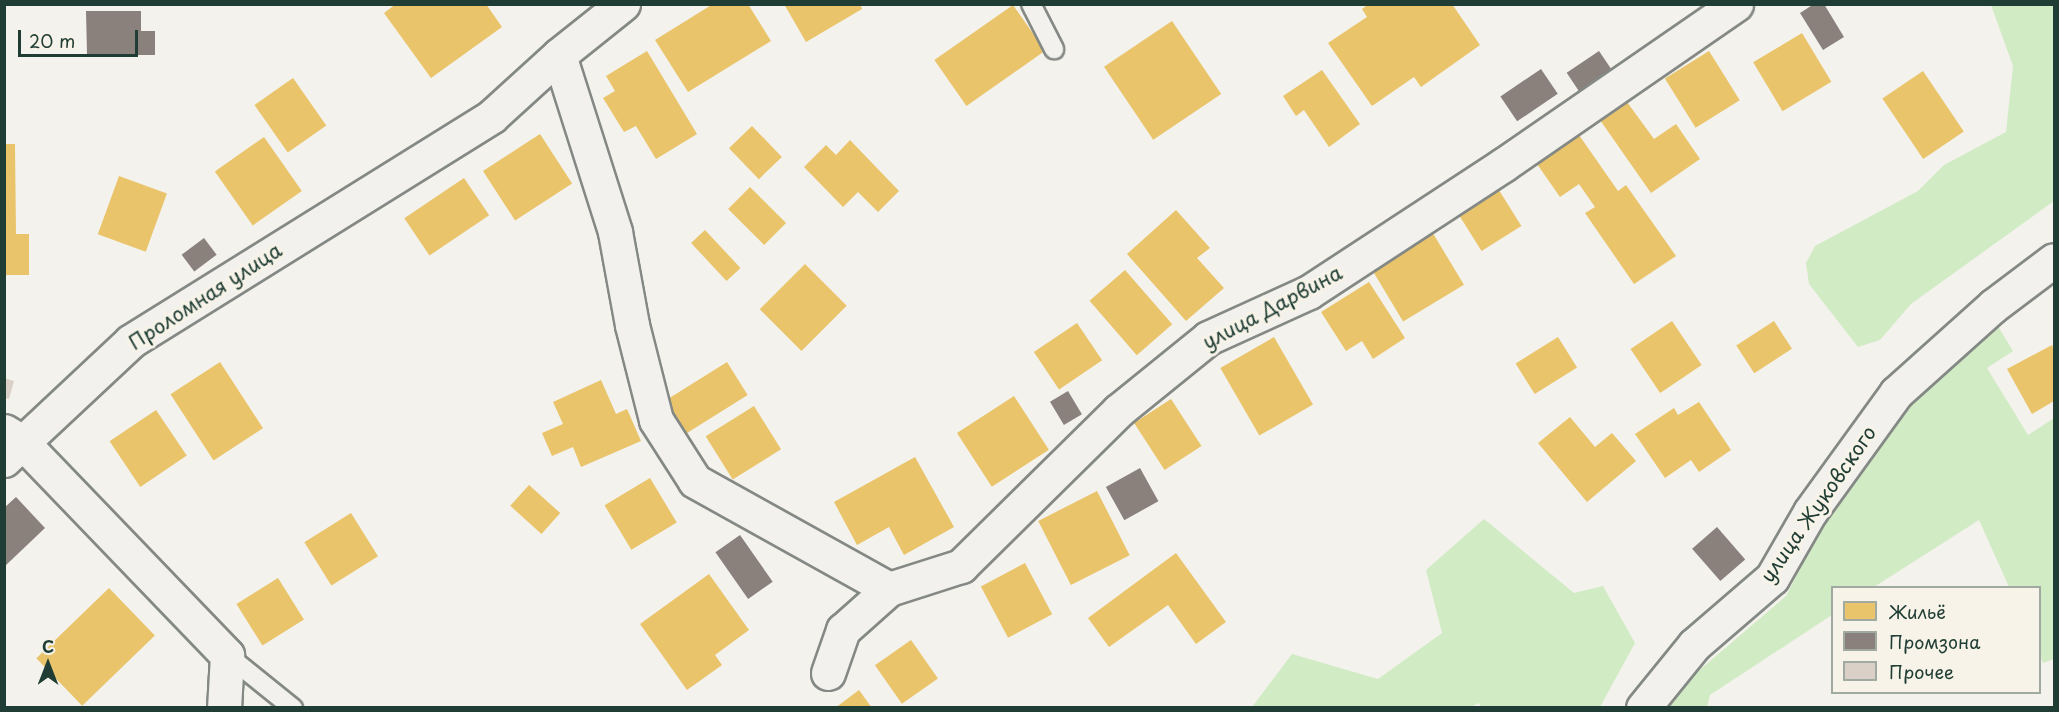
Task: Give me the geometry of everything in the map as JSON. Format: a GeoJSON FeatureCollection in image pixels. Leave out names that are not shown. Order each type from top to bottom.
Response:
{"type":"FeatureCollection","features":[{"type":"Feature","properties":{"kind":"street","name":"Проломная улица"},"geometry":{"type":"LineString","coordinates":[[227,655],[10,445],[132,341],[492,116],[559,56],[623,4]]}},
{"type":"Feature","properties":{"kind":"street","name":"улица Дарвина"},"geometry":{"type":"LineString","coordinates":[[828,673],[843,630],[889,589],[961,566],[1118,411],[1208,338],[1309,292],[1503,165],[1736,4]]}},
{"type":"Feature","properties":{"kind":"street"},"geometry":{"type":"LineString","coordinates":[[559,56],[615,232],[632,325],[656,420],[695,481],[889,589]]}},
{"type":"Feature","properties":{"kind":"street","name":"улица Жуковского"},"geometry":{"type":"LineString","coordinates":[[1643,708],[1694,645],[1772,578],[1810,512],[1896,393],[1993,306],[2055,260]]}},
{"type":"Feature","properties":{"kind":"street"},"geometry":{"type":"LineString","coordinates":[[224,708],[227,655]]}},
{"type":"Feature","properties":{"kind":"lane"},"geometry":{"type":"LineString","coordinates":[[1031,4],[1054,49]]}},
{"type":"Feature","properties":{"kind":"lane"},"geometry":{"type":"LineString","coordinates":[[227,655],[293,708]]}},
{"type":"Feature","properties":{"kind":"green space"},"geometry":{"type":"Polygon","coordinates":[[[1991,5],[2054,5],[2054,201],[1911,304],[1880,340],[1858,347],[1809,284],[1806,263],[1815,246],[1918,191],[1944,165],[2006,132],[2013,66],[1991,5]]]}},
{"type":"Feature","properties":{"kind":"green space"},"geometry":{"type":"Polygon","coordinates":[[[1996,323],[2013,351],[1987,368],[2028,435],[2054,418],[2054,659],[2043,663],[2041,658],[2041,586],[2009,586],[1979,520],[1876,586],[1831,586],[1831,616],[1710,695],[1707,707],[1655,708],[1786,596],[1827,517],[1910,401],[1996,323]]]}},
{"type":"Feature","properties":{"kind":"green space"},"geometry":{"type":"Polygon","coordinates":[[[1484,519],[1574,593],[1603,586],[1635,643],[1600,707],[1481,708],[1479,703],[1469,708],[1252,707],[1292,654],[1378,679],[1442,633],[1426,570],[1484,519]]]}},
{"type":"Feature","properties":{"kind":"building: Жильё"},"geometry":{"type":"Polygon","coordinates":[[[396,4],[486,4],[502,27],[431,78],[384,13],[396,4]]]}},
{"type":"Feature","properties":{"kind":"building: Жильё"},"geometry":{"type":"Polygon","coordinates":[[[713,4],[748,4],[771,41],[688,92],[655,40],[713,4]]]}},
{"type":"Feature","properties":{"kind":"building: Жильё"},"geometry":{"type":"Polygon","coordinates":[[[784,4],[860,4],[862,9],[806,42],[784,4]]]}},
{"type":"Feature","properties":{"kind":"building: Жильё"},"geometry":{"type":"Polygon","coordinates":[[[1369,4],[1452,4],[1480,45],[1421,87],[1414,77],[1372,106],[1328,43],[1367,17],[1362,9],[1369,4]]]}},
{"type":"Feature","properties":{"kind":"building: Жильё"},"geometry":{"type":"Polygon","coordinates":[[[1013,5],[1045,51],[966,106],[934,60],[1013,5]]]}},
{"type":"Feature","properties":{"kind":"building: Жильё"},"geometry":{"type":"Polygon","coordinates":[[[1172,21],[1221,94],[1153,140],[1104,67],[1172,21]]]}},
{"type":"Feature","properties":{"kind":"building: Жильё"},"geometry":{"type":"Polygon","coordinates":[[[1802,33],[1831,82],[1782,111],[1753,62],[1802,33]]]}},
{"type":"Feature","properties":{"kind":"building: Жильё"},"geometry":{"type":"Polygon","coordinates":[[[647,51],[697,134],[656,159],[636,126],[624,132],[603,98],[615,91],[606,76],[647,51]]]}},
{"type":"Feature","properties":{"kind":"building: Жильё"},"geometry":{"type":"Polygon","coordinates":[[[1709,51],[1740,100],[1696,128],[1665,79],[1709,51]]]}},
{"type":"Feature","properties":{"kind":"building: Жильё"},"geometry":{"type":"Polygon","coordinates":[[[1322,70],[1360,124],[1329,147],[1304,110],[1296,116],[1283,96],[1322,70]]]}},
{"type":"Feature","properties":{"kind":"building: Жильё"},"geometry":{"type":"Polygon","coordinates":[[[1923,71],[1964,132],[1923,159],[1882,98],[1923,71]]]}},
{"type":"Feature","properties":{"kind":"building: Жильё"},"geometry":{"type":"Polygon","coordinates":[[[293,78],[326,126],[288,152],[254,105],[293,78]]]}},
{"type":"Feature","properties":{"kind":"building: Жильё"},"geometry":{"type":"Polygon","coordinates":[[[1627,102],[1654,139],[1676,124],[1700,159],[1651,193],[1600,120],[1627,102]]]}},
{"type":"Feature","properties":{"kind":"building: Жильё"},"geometry":{"type":"Polygon","coordinates":[[[752,126],[782,157],[759,179],[729,148],[752,126]]]}},
{"type":"Feature","properties":{"kind":"building: Жильё"},"geometry":{"type":"Polygon","coordinates":[[[540,134],[572,183],[515,221],[483,171],[540,134]]]}},
{"type":"Feature","properties":{"kind":"building: Жильё"},"geometry":{"type":"Polygon","coordinates":[[[1579,135],[1618,191],[1626,185],[1676,256],[1634,284],[1585,213],[1595,207],[1579,184],[1560,197],[1537,164],[1579,135]]]}},
{"type":"Feature","properties":{"kind":"building: Жильё"},"geometry":{"type":"Polygon","coordinates":[[[264,137],[302,191],[253,225],[215,171],[264,137]]]}},
{"type":"Feature","properties":{"kind":"building: Жильё"},"geometry":{"type":"Polygon","coordinates":[[[850,140],[899,191],[878,212],[858,192],[843,207],[804,167],[826,145],[836,155],[850,140]]]}},
{"type":"Feature","properties":{"kind":"building: Жильё"},"geometry":{"type":"Polygon","coordinates":[[[4,144],[15,144],[16,234],[29,234],[29,275],[4,275],[4,144]]]}},
{"type":"Feature","properties":{"kind":"building: Жильё"},"geometry":{"type":"Polygon","coordinates":[[[119,176],[167,193],[146,252],[98,234],[119,176]]]}},
{"type":"Feature","properties":{"kind":"building: Жильё"},"geometry":{"type":"Polygon","coordinates":[[[464,178],[489,215],[429,256],[404,218],[464,178]]]}},
{"type":"Feature","properties":{"kind":"building: Жильё"},"geometry":{"type":"Polygon","coordinates":[[[750,187],[786,223],[764,245],[728,209],[750,187]]]}},
{"type":"Feature","properties":{"kind":"building: Жильё"},"geometry":{"type":"Polygon","coordinates":[[[1497,187],[1521,226],[1482,251],[1457,212],[1497,187]]]}},
{"type":"Feature","properties":{"kind":"building: Жильё"},"geometry":{"type":"Polygon","coordinates":[[[1176,210],[1210,248],[1197,258],[1224,288],[1186,321],[1127,254],[1176,210]]]}},
{"type":"Feature","properties":{"kind":"building: Жильё"},"geometry":{"type":"Polygon","coordinates":[[[705,230],[740,268],[727,281],[691,243],[705,230]]]}},
{"type":"Feature","properties":{"kind":"building: Жильё"},"geometry":{"type":"Polygon","coordinates":[[[1431,230],[1464,285],[1403,321],[1370,267],[1431,230]]]}},
{"type":"Feature","properties":{"kind":"building: Жильё"},"geometry":{"type":"Polygon","coordinates":[[[805,264],[847,306],[801,351],[760,309],[805,264]]]}},
{"type":"Feature","properties":{"kind":"building: Жильё"},"geometry":{"type":"Polygon","coordinates":[[[1125,270],[1172,324],[1137,355],[1090,301],[1125,270]]]}},
{"type":"Feature","properties":{"kind":"building: Жильё"},"geometry":{"type":"Polygon","coordinates":[[[1369,282],[1405,338],[1373,359],[1362,341],[1346,351],[1321,312],[1369,282]]]}},
{"type":"Feature","properties":{"kind":"building: Жильё"},"geometry":{"type":"Polygon","coordinates":[[[1672,321],[1702,365],[1660,393],[1631,349],[1672,321]]]}},
{"type":"Feature","properties":{"kind":"building: Жильё"},"geometry":{"type":"Polygon","coordinates":[[[1774,321],[1792,349],[1754,373],[1736,346],[1774,321]]]}},
{"type":"Feature","properties":{"kind":"building: Жильё"},"geometry":{"type":"Polygon","coordinates":[[[1077,323],[1102,360],[1059,389],[1034,352],[1077,323]]]}},
{"type":"Feature","properties":{"kind":"building: Жильё"},"geometry":{"type":"Polygon","coordinates":[[[1274,337],[1313,405],[1259,436],[1220,368],[1274,337]]]}},
{"type":"Feature","properties":{"kind":"building: Жильё"},"geometry":{"type":"Polygon","coordinates":[[[1558,337],[1577,368],[1535,394],[1516,363],[1558,337]]]}},
{"type":"Feature","properties":{"kind":"building: Жильё"},"geometry":{"type":"Polygon","coordinates":[[[2052,345],[2054,350],[2054,401],[2032,414],[2007,369],[2052,345]]]}},
{"type":"Feature","properties":{"kind":"building: Жильё"},"geometry":{"type":"Polygon","coordinates":[[[220,362],[263,428],[214,460],[171,394],[220,362]]]}},
{"type":"Feature","properties":{"kind":"building: Жильё"},"geometry":{"type":"Polygon","coordinates":[[[727,362],[748,395],[687,433],[666,400],[727,362]]]}},
{"type":"Feature","properties":{"kind":"building: Жильё"},"geometry":{"type":"Polygon","coordinates":[[[601,380],[616,414],[627,409],[641,441],[581,467],[573,447],[552,456],[542,433],[563,424],[553,402],[601,380]]]}},
{"type":"Feature","properties":{"kind":"building: Жильё"},"geometry":{"type":"Polygon","coordinates":[[[1014,396],[1049,450],[992,487],[957,433],[1014,396]]]}},
{"type":"Feature","properties":{"kind":"building: Жильё"},"geometry":{"type":"Polygon","coordinates":[[[1171,399],[1201,446],[1165,470],[1134,423],[1171,399]]]}},
{"type":"Feature","properties":{"kind":"building: Жильё"},"geometry":{"type":"Polygon","coordinates":[[[1699,402],[1731,450],[1699,472],[1691,460],[1665,478],[1635,434],[1674,408],[1678,415],[1699,402]]]}},
{"type":"Feature","properties":{"kind":"building: Жильё"},"geometry":{"type":"Polygon","coordinates":[[[754,406],[781,449],[733,479],[706,436],[754,406]]]}},
{"type":"Feature","properties":{"kind":"building: Жильё"},"geometry":{"type":"Polygon","coordinates":[[[156,410],[187,456],[140,487],[110,441],[156,410]]]}},
{"type":"Feature","properties":{"kind":"building: Жильё"},"geometry":{"type":"Polygon","coordinates":[[[1570,417],[1595,447],[1612,433],[1636,461],[1587,502],[1538,443],[1570,417]]]}},
{"type":"Feature","properties":{"kind":"building: Жильё"},"geometry":{"type":"Polygon","coordinates":[[[915,457],[954,527],[904,555],[889,527],[857,545],[834,502],[915,457]]]}},
{"type":"Feature","properties":{"kind":"building: Жильё"},"geometry":{"type":"Polygon","coordinates":[[[650,478],[677,523],[631,550],[605,505],[650,478]]]}},
{"type":"Feature","properties":{"kind":"building: Жильё"},"geometry":{"type":"Polygon","coordinates":[[[529,485],[560,513],[541,534],[510,506],[529,485]]]}},
{"type":"Feature","properties":{"kind":"building: Жильё"},"geometry":{"type":"Polygon","coordinates":[[[1097,491],[1130,555],[1071,585],[1038,521],[1097,491]]]}},
{"type":"Feature","properties":{"kind":"building: Жильё"},"geometry":{"type":"Polygon","coordinates":[[[351,513],[378,556],[331,585],[304,542],[351,513]]]}},
{"type":"Feature","properties":{"kind":"building: Жильё"},"geometry":{"type":"Polygon","coordinates":[[[1176,553],[1226,622],[1196,644],[1168,605],[1109,647],[1088,618],[1176,553]]]}},
{"type":"Feature","properties":{"kind":"building: Жильё"},"geometry":{"type":"Polygon","coordinates":[[[1025,563],[1052,614],[1008,638],[981,586],[1025,563]]]}},
{"type":"Feature","properties":{"kind":"building: Жильё"},"geometry":{"type":"Polygon","coordinates":[[[709,574],[749,630],[715,655],[722,665],[687,690],[640,624],[709,574]]]}},
{"type":"Feature","properties":{"kind":"building: Жильё"},"geometry":{"type":"Polygon","coordinates":[[[278,578],[304,620],[262,646],[236,604],[278,578]]]}},
{"type":"Feature","properties":{"kind":"building: Жильё"},"geometry":{"type":"Polygon","coordinates":[[[109,588],[155,635],[82,706],[36,658],[109,588]]]}},
{"type":"Feature","properties":{"kind":"building: Жильё"},"geometry":{"type":"Polygon","coordinates":[[[911,640],[938,679],[902,704],[875,665],[911,640]]]}},
{"type":"Feature","properties":{"kind":"building: Жильё"},"geometry":{"type":"Polygon","coordinates":[[[859,690],[872,708],[835,708],[859,690]]]}},
{"type":"Feature","properties":{"kind":"building: Промзона"},"geometry":{"type":"Polygon","coordinates":[[[1814,4],[1824,4],[1844,37],[1823,50],[1800,13],[1814,4]]]}},
{"type":"Feature","properties":{"kind":"building: Промзона"},"geometry":{"type":"Polygon","coordinates":[[[86,11],[141,11],[141,31],[155,31],[155,55],[87,55],[86,11]]]}},
{"type":"Feature","properties":{"kind":"building: Промзона"},"geometry":{"type":"Polygon","coordinates":[[[1599,51],[1612,70],[1580,92],[1567,73],[1599,51]]]}},
{"type":"Feature","properties":{"kind":"building: Промзона"},"geometry":{"type":"Polygon","coordinates":[[[1541,69],[1558,94],[1517,121],[1500,96],[1541,69]]]}},
{"type":"Feature","properties":{"kind":"building: Промзона"},"geometry":{"type":"Polygon","coordinates":[[[204,238],[217,255],[194,272],[182,255],[204,238]]]}},
{"type":"Feature","properties":{"kind":"building: Промзона"},"geometry":{"type":"Polygon","coordinates":[[[1068,391],[1082,414],[1064,425],[1050,402],[1068,391]]]}},
{"type":"Feature","properties":{"kind":"building: Промзона"},"geometry":{"type":"Polygon","coordinates":[[[1140,468],[1158,501],[1124,520],[1106,487],[1140,468]]]}},
{"type":"Feature","properties":{"kind":"building: Промзона"},"geometry":{"type":"Polygon","coordinates":[[[16,497],[45,528],[4,567],[4,508],[16,497]]]}},
{"type":"Feature","properties":{"kind":"building: Промзона"},"geometry":{"type":"Polygon","coordinates":[[[1717,527],[1745,559],[1720,581],[1692,549],[1717,527]]]}},
{"type":"Feature","properties":{"kind":"building: Промзона"},"geometry":{"type":"Polygon","coordinates":[[[740,535],[773,582],[748,599],[715,552],[740,535]]]}},
{"type":"Feature","properties":{"kind":"building: Прочее"},"geometry":{"type":"Polygon","coordinates":[[[4,378],[14,381],[9,399],[4,398],[4,378]]]}}]}
